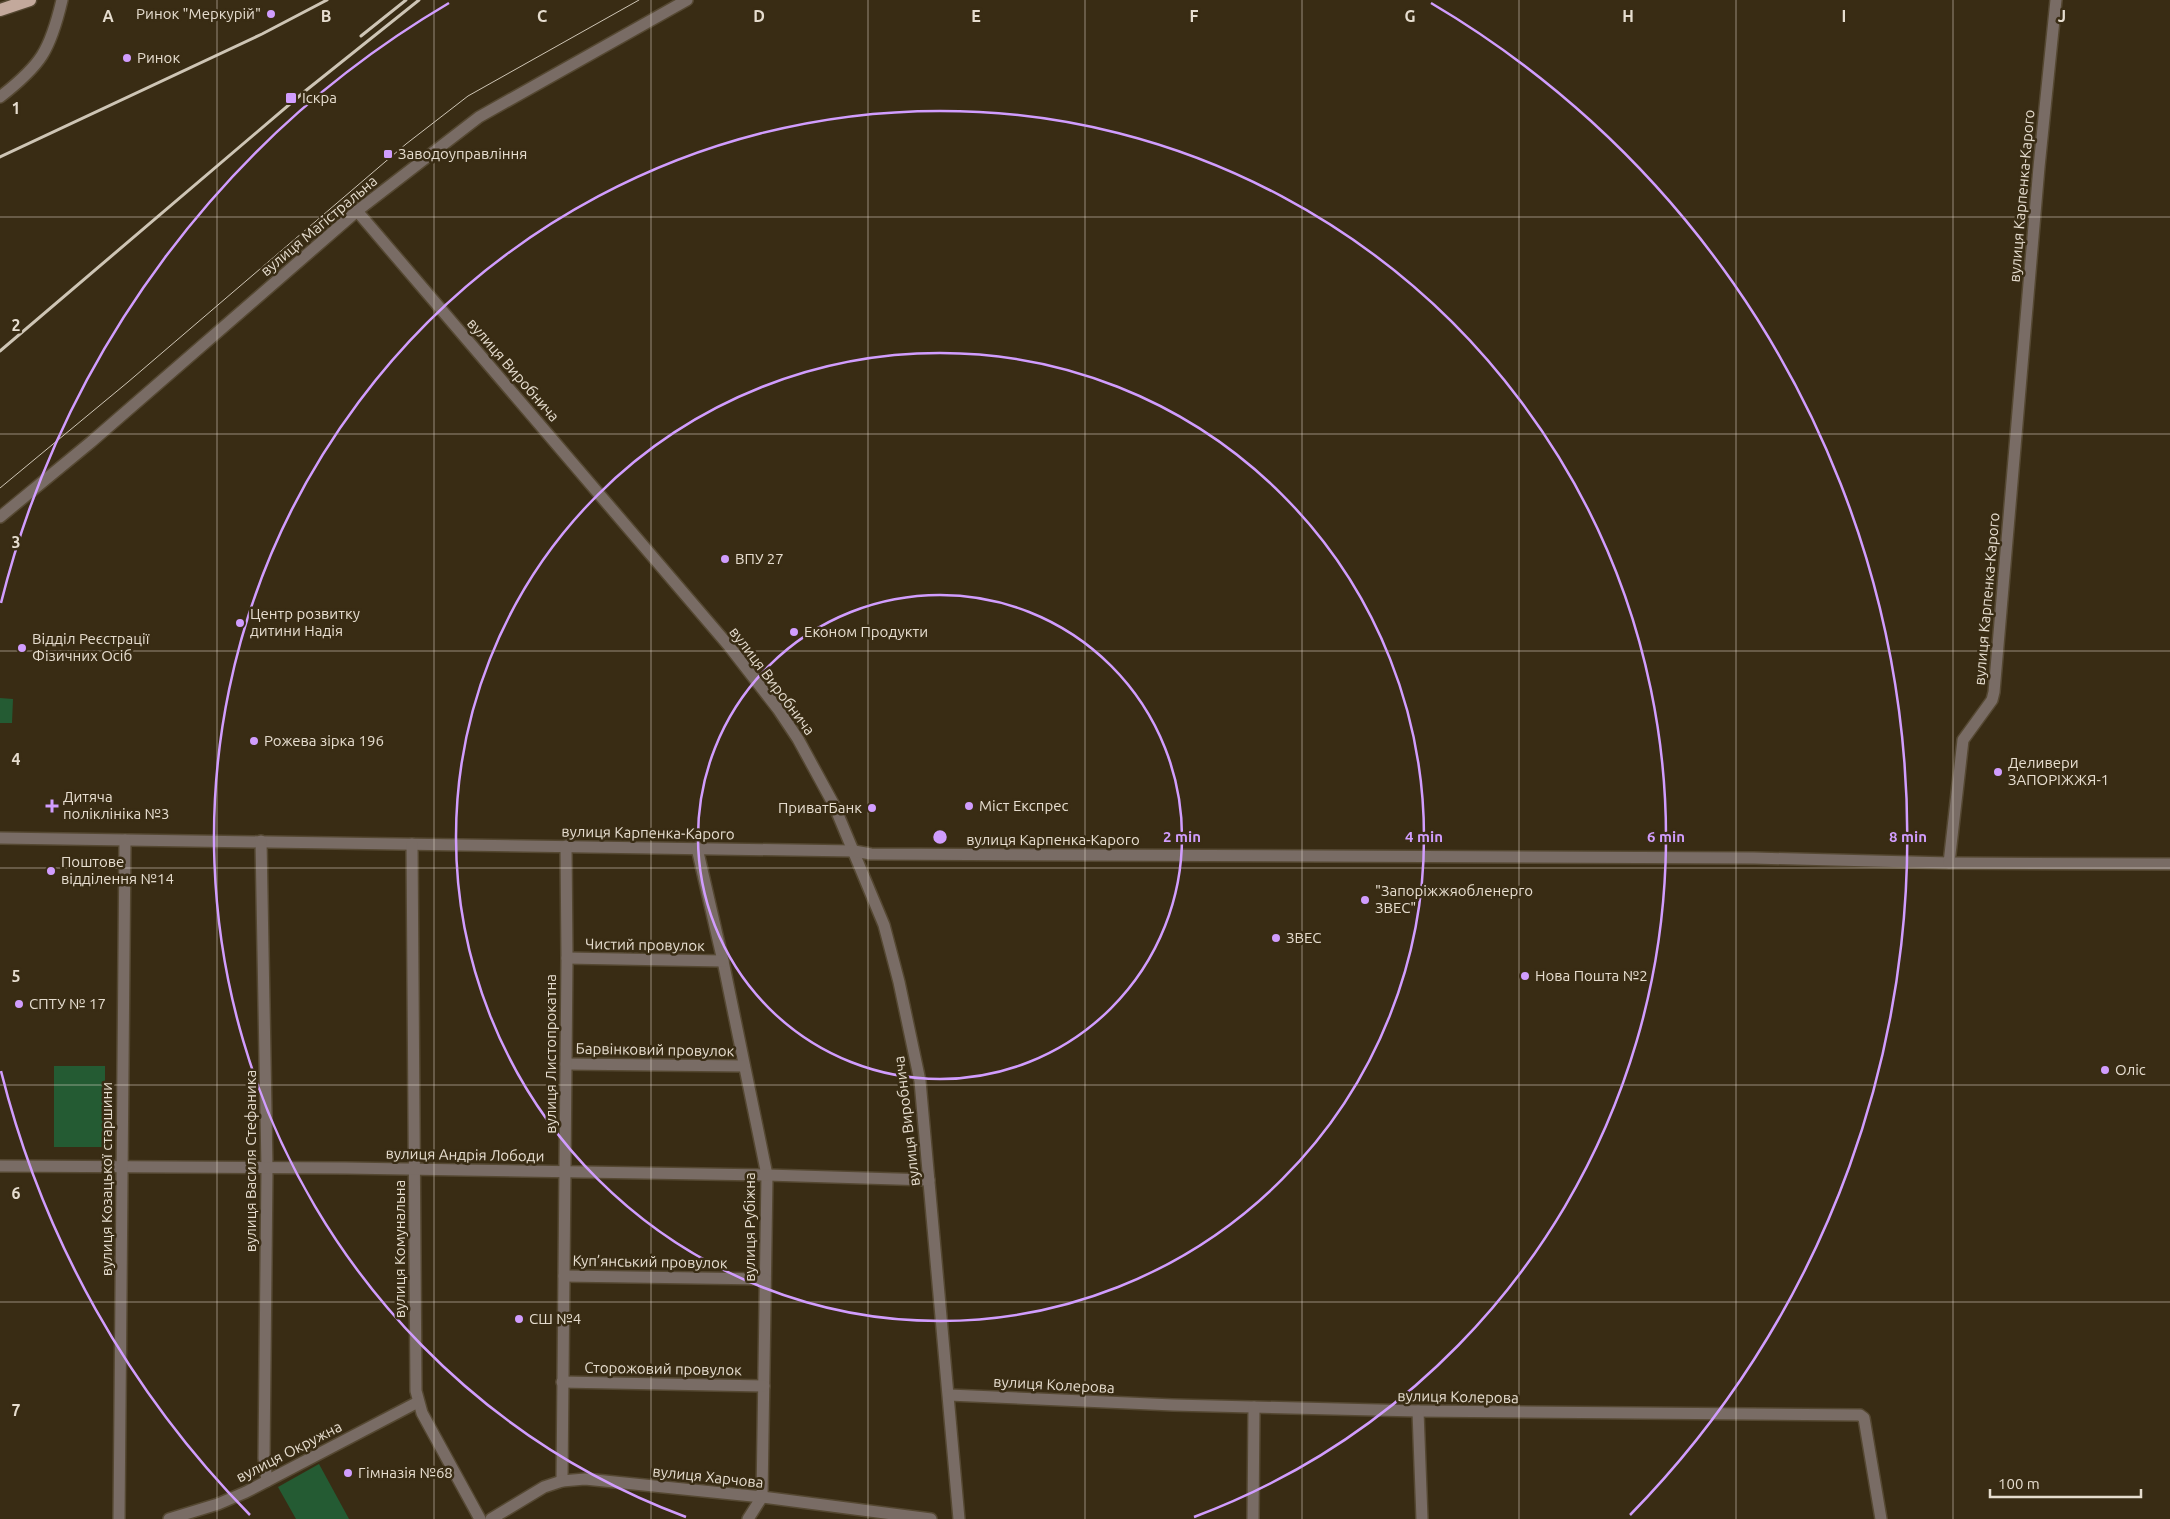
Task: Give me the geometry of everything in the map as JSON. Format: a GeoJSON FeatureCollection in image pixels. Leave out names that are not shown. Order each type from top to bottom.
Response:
{"type":"FeatureCollection","features":[{"type":"Feature","properties":{"kind":"main road"},"geometry":{"type":"LineString","coordinates":[[0,10],[30,0]]}},
{"type":"Feature","properties":{"kind":"street"},"geometry":{"type":"LineString","coordinates":[[0,97],[18,83],[41,60],[54,34],[62,0]]}},
{"type":"Feature","properties":{"kind":"street","name":"вулиця Магістральна"},"geometry":{"type":"LineString","coordinates":[[0,517],[91,442],[357,212],[478,117],[687,0]]}},
{"type":"Feature","properties":{"kind":"street","name":"вулиця Карпенка-Карого"},"geometry":{"type":"LineString","coordinates":[[0,838],[697,848],[854,851],[871,854],[1754,858],[1949,863],[1963,740],[1992,700],[1994,692],[2039,168],[2056,0]]}},
{"type":"Feature","properties":{"kind":"street","name":"вулиця Виробнича"},"geometry":{"type":"LineString","coordinates":[[357,212],[663,567],[778,709],[798,738],[834,805],[884,925],[899,982],[920,1081],[959,1519]]}},
{"type":"Feature","properties":{"kind":"street","name":"вулиця Козацької старшини"},"geometry":{"type":"LineString","coordinates":[[119,1519],[125,840]]}},
{"type":"Feature","properties":{"kind":"street","name":"вулиця Василя Стефаника"},"geometry":{"type":"LineString","coordinates":[[261,841],[267,1168],[264,1458],[267,1482]]}},
{"type":"Feature","properties":{"kind":"street","name":"вулиця Комунальна"},"geometry":{"type":"LineString","coordinates":[[412,844],[416,1391],[422,1413],[480,1519]]}},
{"type":"Feature","properties":{"kind":"street","name":"вулиця Листопрокатна"},"geometry":{"type":"LineString","coordinates":[[562,1480],[567,958],[566,846]]}},
{"type":"Feature","properties":{"kind":"street","name":"вулиця Рубіжна"},"geometry":{"type":"LineString","coordinates":[[697,848],[723,961],[766,1175],[762,1497]]}},
{"type":"Feature","properties":{"kind":"street"},"geometry":{"type":"LineString","coordinates":[[1949,863],[2032,865],[2170,864]]}},
{"type":"Feature","properties":{"kind":"street","name":"Чистий провулок"},"geometry":{"type":"LineString","coordinates":[[567,958],[723,961]]}},
{"type":"Feature","properties":{"kind":"street","name":"Барвінковий провулок"},"geometry":{"type":"LineString","coordinates":[[566,1064],[744,1066]]}},
{"type":"Feature","properties":{"kind":"street","name":"вулиця Андрія Лободи"},"geometry":{"type":"LineString","coordinates":[[0,1166],[565,1171],[929,1180]]}},
{"type":"Feature","properties":{"kind":"street","name":"Куп’янський провулок"},"geometry":{"type":"LineString","coordinates":[[564,1276],[765,1278]]}},
{"type":"Feature","properties":{"kind":"street","name":"Сторожовий провулок"},"geometry":{"type":"LineString","coordinates":[[562,1382],[764,1386]]}},
{"type":"Feature","properties":{"kind":"street","name":"вулиця Колерова"},"geometry":{"type":"LineString","coordinates":[[948,1395],[1418,1412],[1860,1415],[1864,1418],[1881,1519]]}},
{"type":"Feature","properties":{"kind":"street","name":"вулиця Окружна"},"geometry":{"type":"LineString","coordinates":[[169,1519],[218,1504],[267,1482],[418,1402]]}},
{"type":"Feature","properties":{"kind":"street"},"geometry":{"type":"LineString","coordinates":[[1253,1519],[1254,1407]]}},
{"type":"Feature","properties":{"kind":"street"},"geometry":{"type":"LineString","coordinates":[[1418,1412],[1422,1519]]}},
{"type":"Feature","properties":{"kind":"street","name":"вулиця Харчова"},"geometry":{"type":"LineString","coordinates":[[491,1519],[544,1487],[562,1480],[585,1480],[762,1497],[931,1519]]}},
{"type":"Feature","properties":{"kind":"street"},"geometry":{"type":"LineString","coordinates":[[748,1519],[762,1497]]}},
{"type":"Feature","properties":{"kind":"green space"},"geometry":{"type":"Polygon","coordinates":[[[0,698],[13,699],[12,723],[0,723],[0,698]]]}},
{"type":"Feature","properties":{"kind":"green space"},"geometry":{"type":"Polygon","coordinates":[[[54,1066],[105,1066],[105,1147],[54,1147],[54,1066]]]}},
{"type":"Feature","properties":{"kind":"green space"},"geometry":{"type":"Polygon","coordinates":[[[319,1464],[349,1519],[296,1519],[278,1487],[319,1464]]]}},
{"type":"Feature","properties":{"kind":"tram line"},"geometry":{"type":"LineString","coordinates":[[0,488],[128,382],[406,144],[468,96],[639,0]]}},
{"type":"Feature","properties":{"kind":"railway"},"geometry":{"type":"LineString","coordinates":[[0,157],[262,34],[327,0]]}},
{"type":"Feature","properties":{"kind":"railway"},"geometry":{"type":"LineString","coordinates":[[361,36],[406,0]]}},
{"type":"Feature","properties":{"kind":"railway"},"geometry":{"type":"LineString","coordinates":[[0,351],[304,92],[419,0]]}},
{"type":"Feature","properties":{"kind":"place","name":"Ринок \"Меркурій\""},"geometry":{"type":"Point","coordinates":[271,14]}},
{"type":"Feature","properties":{"kind":"place","name":"Ринок"},"geometry":{"type":"Point","coordinates":[127,58]}},
{"type":"Feature","properties":{"kind":"place","name":"Іскра"},"geometry":{"type":"Point","coordinates":[291,98]}},
{"type":"Feature","properties":{"kind":"place","name":"Заводоуправління"},"geometry":{"type":"Point","coordinates":[388,154]}},
{"type":"Feature","properties":{"kind":"place","name":"ВПУ 27"},"geometry":{"type":"Point","coordinates":[725,559]}},
{"type":"Feature","properties":{"kind":"place","name":"Центр розвитку дитини Надія"},"geometry":{"type":"Point","coordinates":[240,623]}},
{"type":"Feature","properties":{"kind":"place","name":"Економ Продукти"},"geometry":{"type":"Point","coordinates":[794,632]}},
{"type":"Feature","properties":{"kind":"place","name":"Відділ Реєстрації Фізичних Осіб"},"geometry":{"type":"Point","coordinates":[22,648]}},
{"type":"Feature","properties":{"kind":"place","name":"Рожева зірка 196"},"geometry":{"type":"Point","coordinates":[254,741]}},
{"type":"Feature","properties":{"kind":"place","name":"Деливери ЗАПОРІЖЖЯ-1"},"geometry":{"type":"Point","coordinates":[1998,772]}},
{"type":"Feature","properties":{"kind":"place","name":"Дитяча поліклініка №3"},"geometry":{"type":"Point","coordinates":[52,806]}},
{"type":"Feature","properties":{"kind":"place","name":"Мiст Експрес"},"geometry":{"type":"Point","coordinates":[969,806]}},
{"type":"Feature","properties":{"kind":"place","name":"ПриватБанк"},"geometry":{"type":"Point","coordinates":[872,808]}},
{"type":"Feature","properties":{"kind":"place","name":"Поштове відділення №14"},"geometry":{"type":"Point","coordinates":[51,871]}},
{"type":"Feature","properties":{"kind":"place","name":"\"Запоріжжяобленерго ЗВЕС\""},"geometry":{"type":"Point","coordinates":[1365,900]}},
{"type":"Feature","properties":{"kind":"place","name":"ЗВЕС"},"geometry":{"type":"Point","coordinates":[1276,938]}},
{"type":"Feature","properties":{"kind":"place","name":"Нова Пошта №2"},"geometry":{"type":"Point","coordinates":[1525,976]}},
{"type":"Feature","properties":{"kind":"place","name":"СПТУ № 17"},"geometry":{"type":"Point","coordinates":[19,1004]}},
{"type":"Feature","properties":{"kind":"place","name":"Оліс"},"geometry":{"type":"Point","coordinates":[2105,1070]}},
{"type":"Feature","properties":{"kind":"place","name":"СШ №4"},"geometry":{"type":"Point","coordinates":[519,1319]}},
{"type":"Feature","properties":{"kind":"place","name":"Гімназія №68"},"geometry":{"type":"Point","coordinates":[348,1473]}}]}
